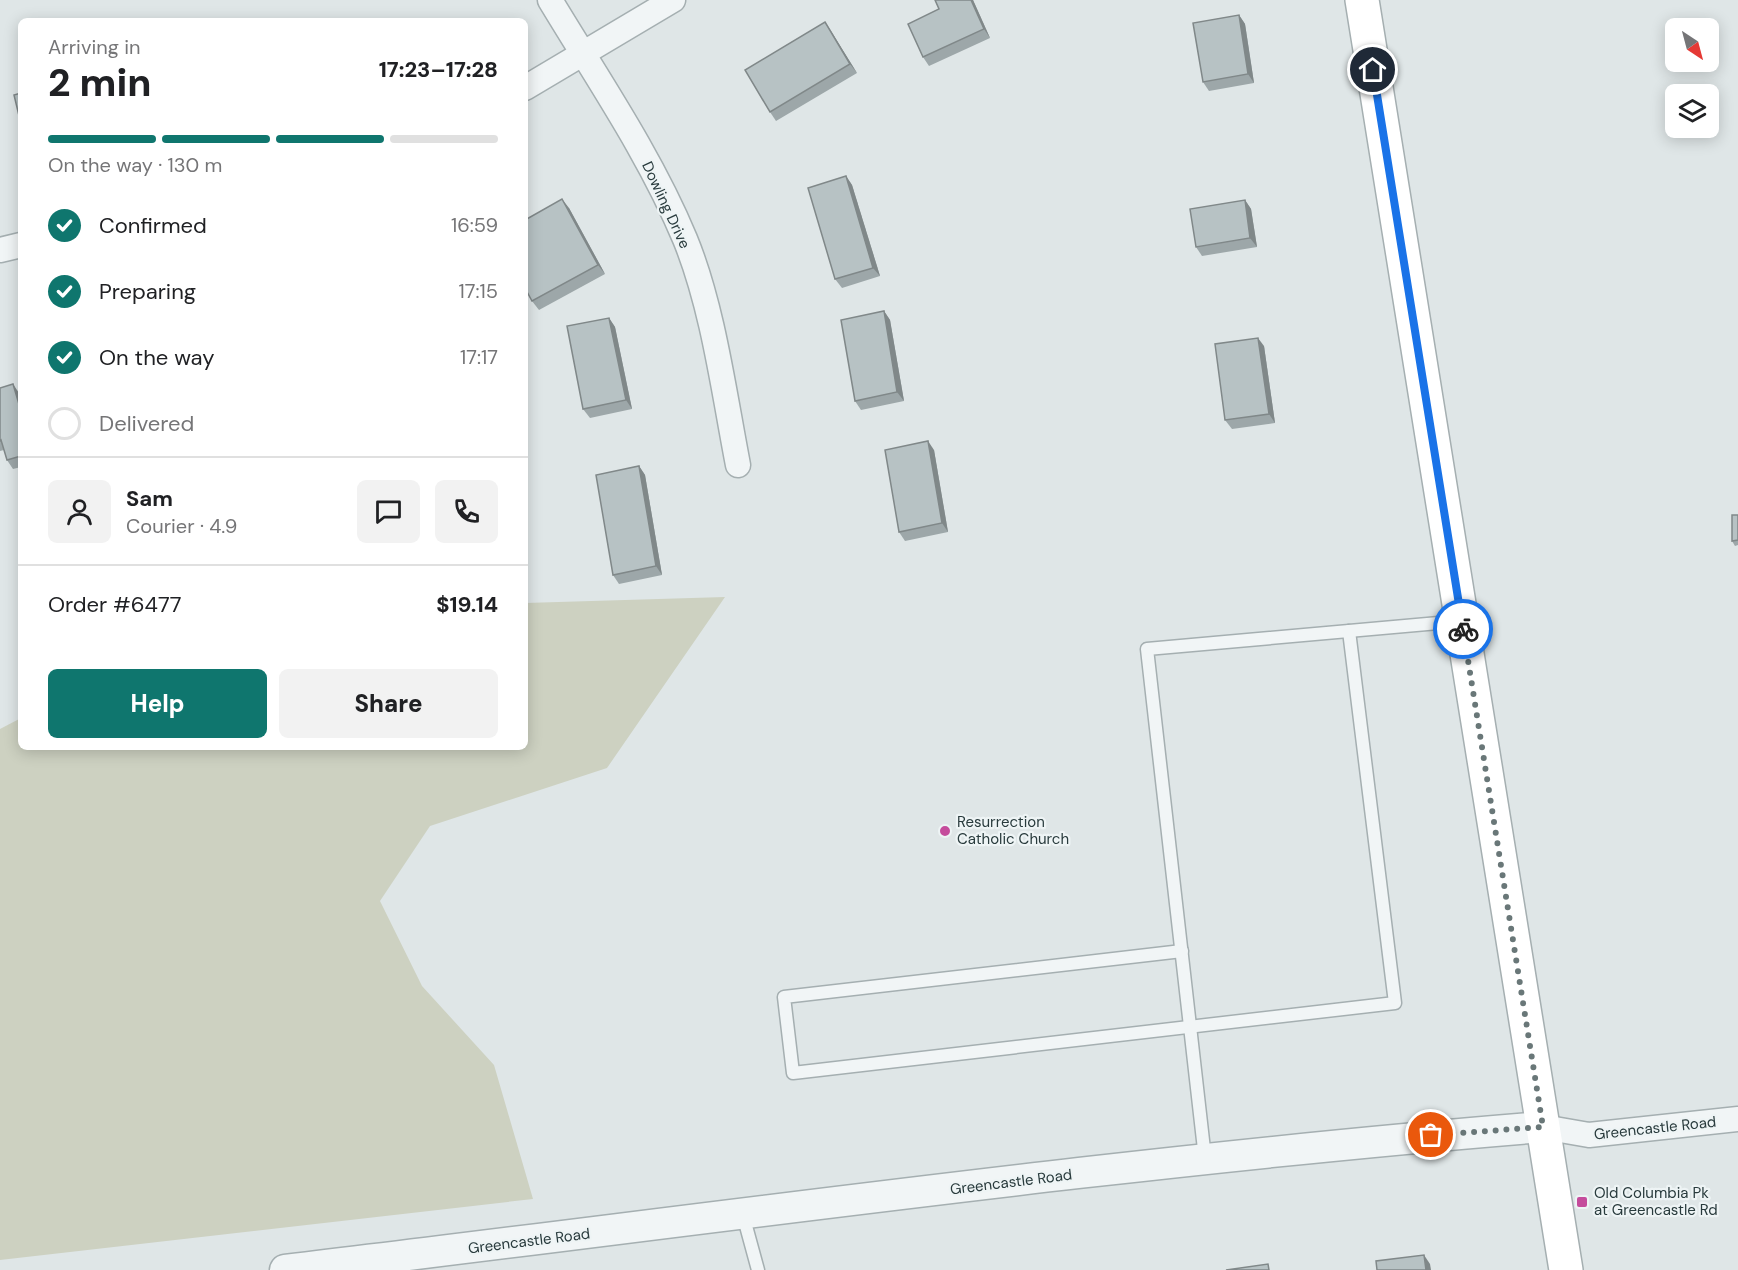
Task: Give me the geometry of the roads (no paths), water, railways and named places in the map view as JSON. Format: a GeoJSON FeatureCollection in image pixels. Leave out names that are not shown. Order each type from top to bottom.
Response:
{"type":"FeatureCollection","features":[{"type":"Feature","properties":{"kind":"main road"},"geometry":{"type":"LineString","coordinates":[[1362,0],[1566,1270]]}},
{"type":"Feature","properties":{"kind":"street","name":"Dowling Drive"},"geometry":{"type":"LineString","coordinates":[[550,0],[637,144],[685,239],[710,323],[738,465]]}},
{"type":"Feature","properties":{"kind":"street"},"geometry":{"type":"LineString","coordinates":[[528,86],[673,0]]}},
{"type":"Feature","properties":{"kind":"street"},"geometry":{"type":"LineString","coordinates":[[0,250],[18,245]]}},
{"type":"Feature","properties":{"kind":"street","name":"Greencastle Road"},"geometry":{"type":"LineString","coordinates":[[285,1270],[742,1213],[1205,1159],[1476,1131],[1543,1127],[1589,1135],[1738,1119]]}},
{"type":"Feature","properties":{"kind":"lane"},"geometry":{"type":"LineString","coordinates":[[1205,1159],[1147,649],[1461,621]]}},
{"type":"Feature","properties":{"kind":"lane"},"geometry":{"type":"LineString","coordinates":[[1182,951],[784,997],[793,1073],[1190,1025],[1395,1003],[1349,631]]}},
{"type":"Feature","properties":{"kind":"lane"},"geometry":{"type":"LineString","coordinates":[[742,1213],[758,1270]]}},
{"type":"Feature","properties":{"kind":"place","name":"Resurrection Catholic Church"},"geometry":{"type":"Point","coordinates":[945,831]}},
{"type":"Feature","properties":{"kind":"place","name":"Old Columbia Pk at Greencastle Rd"},"geometry":{"type":"Point","coordinates":[1582,1202]}}]}
